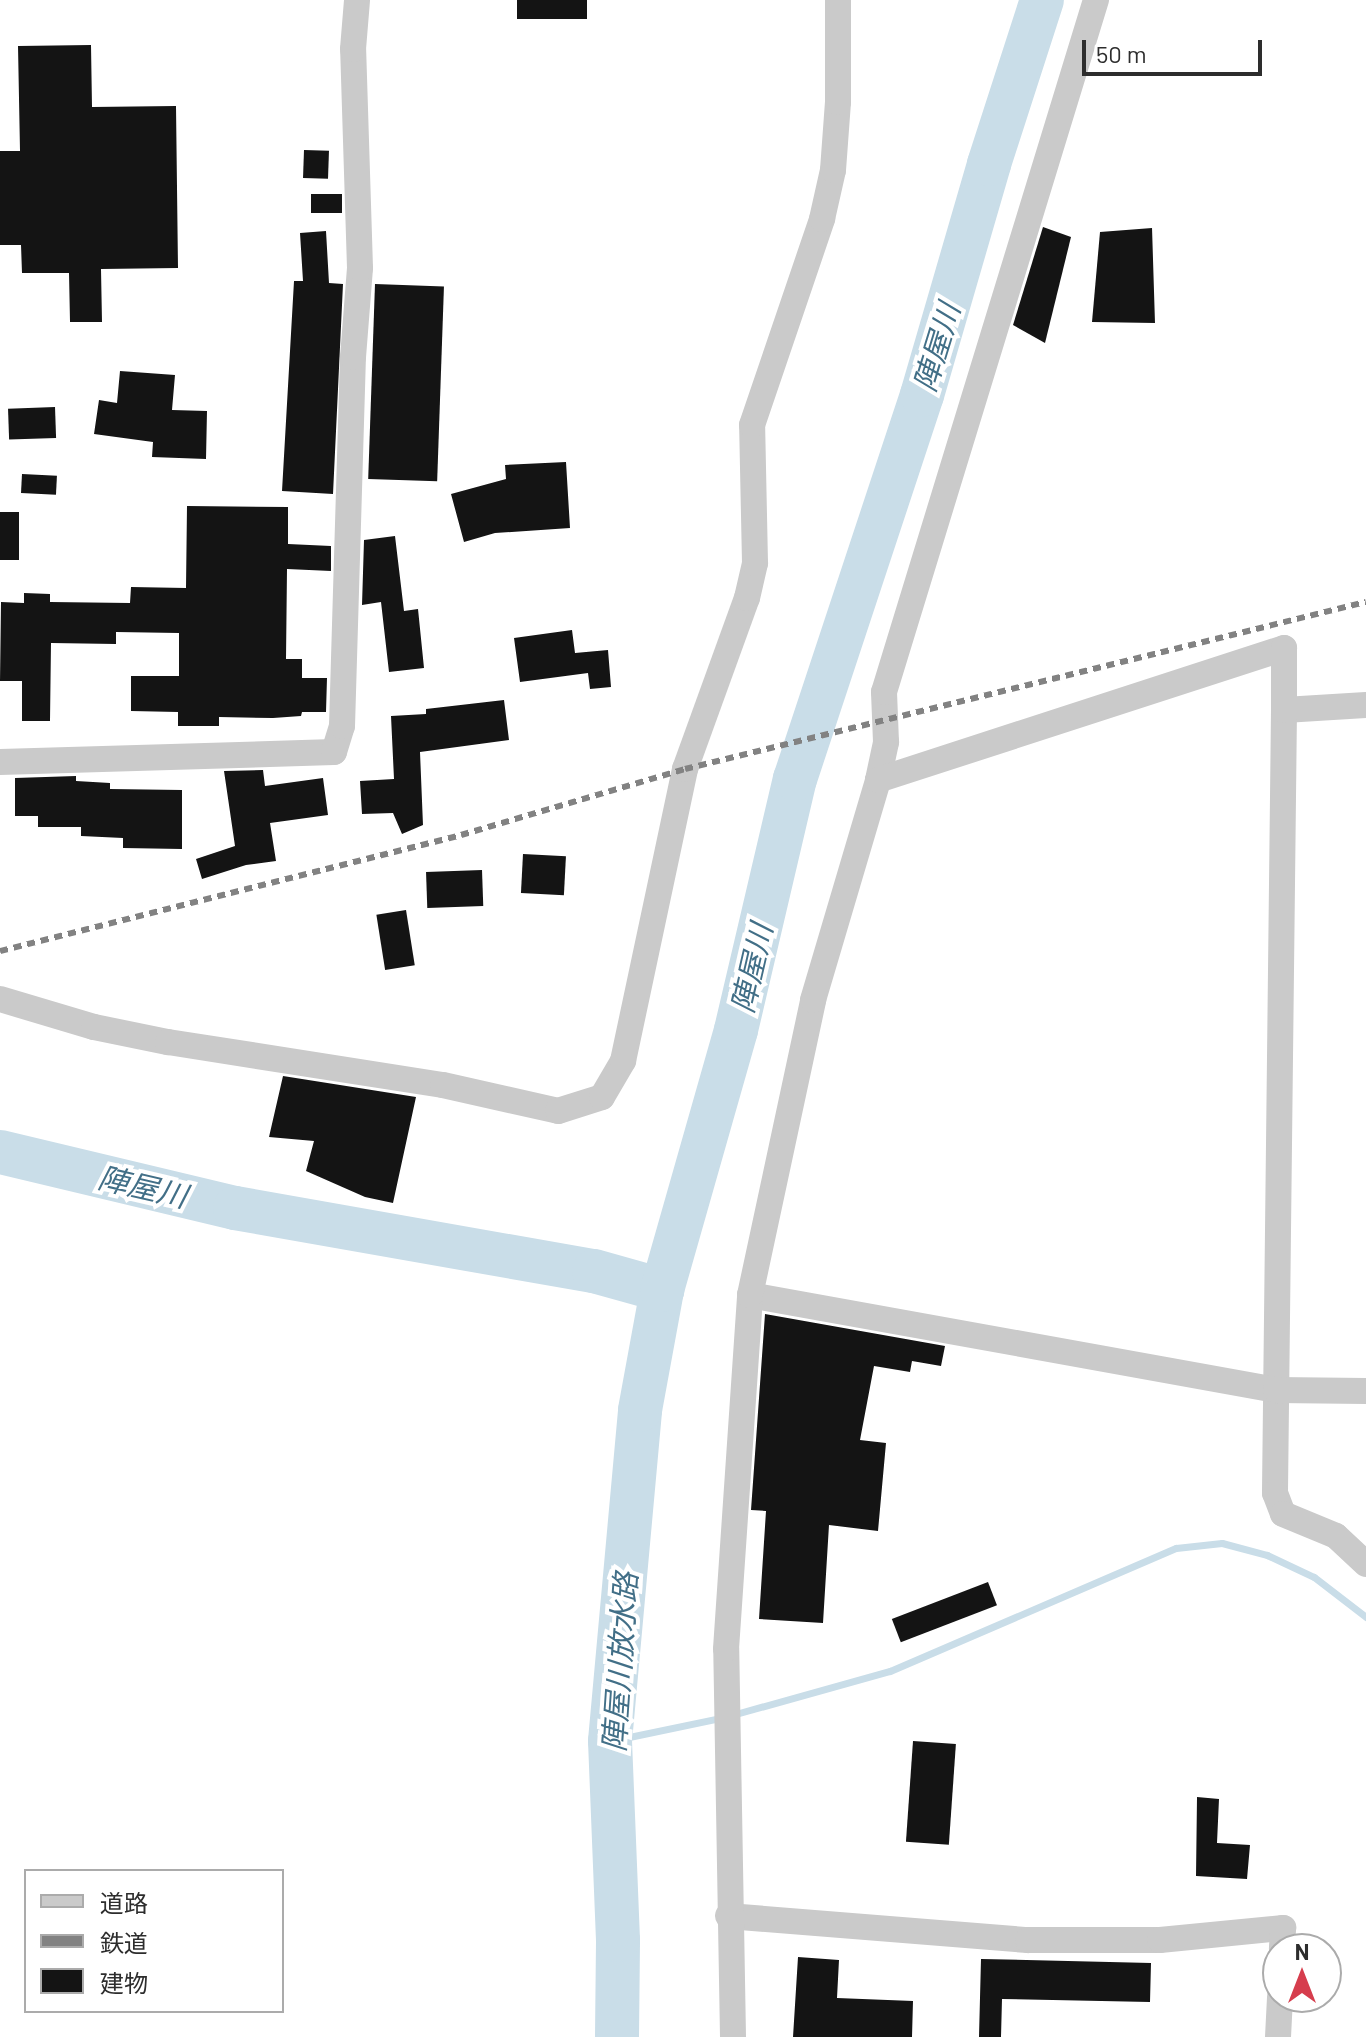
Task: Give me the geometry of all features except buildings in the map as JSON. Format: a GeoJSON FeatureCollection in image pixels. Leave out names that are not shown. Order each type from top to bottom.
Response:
{"type":"FeatureCollection","features":[{"type":"Feature","properties":{"kind":"street"},"geometry":{"type":"LineString","coordinates":[[0,762],[334,752],[342,726],[353,357],[360,268],[353,49],[357,0]]}},
{"type":"Feature","properties":{"kind":"street"},"geometry":{"type":"LineString","coordinates":[[0,999],[124,1033],[443,1085],[558,1111],[602,1097],[623,1061],[685,769],[747,598],[755,563],[752,425],[822,219],[833,170],[838,102],[838,0]]}},
{"type":"Feature","properties":{"kind":"street"},"geometry":{"type":"LineString","coordinates":[[733,2037],[728,1916],[726,1649],[750,1295],[813,1000],[878,780],[886,742],[884,692],[1096,0]]}},
{"type":"Feature","properties":{"kind":"street"},"geometry":{"type":"LineString","coordinates":[[878,780],[1284,648],[1275,1493],[1283,1514],[1336,1536],[1366,1564]]}},
{"type":"Feature","properties":{"kind":"street"},"geometry":{"type":"LineString","coordinates":[[1284,710],[1366,705]]}},
{"type":"Feature","properties":{"kind":"street"},"geometry":{"type":"LineString","coordinates":[[750,1295],[1276,1390],[1366,1391]]}},
{"type":"Feature","properties":{"kind":"street"},"geometry":{"type":"LineString","coordinates":[[728,1916],[1028,1940],[1160,1940],[1283,1928],[1283,1933]]}},
{"type":"Feature","properties":{"kind":"street"},"geometry":{"type":"LineString","coordinates":[[1278,2037],[1279,2013]]}},
{"type":"Feature","properties":{"kind":"waterway","name":"陣屋川"},"geometry":{"type":"LineString","coordinates":[[617,2037],[618,1940],[610,1741],[640,1410],[662,1290],[736,1030],[795,779],[922,395],[989,164],[1042,0]]}},
{"type":"Feature","properties":{"kind":"waterway","name":"陣屋川"},"geometry":{"type":"LineString","coordinates":[[0,1152],[235,1208],[594,1271],[662,1290]]}},
{"type":"Feature","properties":{"kind":"waterway"},"geometry":{"type":"LineString","coordinates":[[732,1715],[890,1671],[1176,1548],[1222,1543],[1267,1555],[1314,1577],[1366,1617]]}},
{"type":"Feature","properties":{"kind":"waterway","name":"陣屋川放水路"},"geometry":{"type":"LineString","coordinates":[[610,1741],[720,1718]]}},
{"type":"Feature","properties":{"kind":"railway"},"geometry":{"type":"LineString","coordinates":[[0,951],[461,835],[685,769],[1366,602]]}}]}
